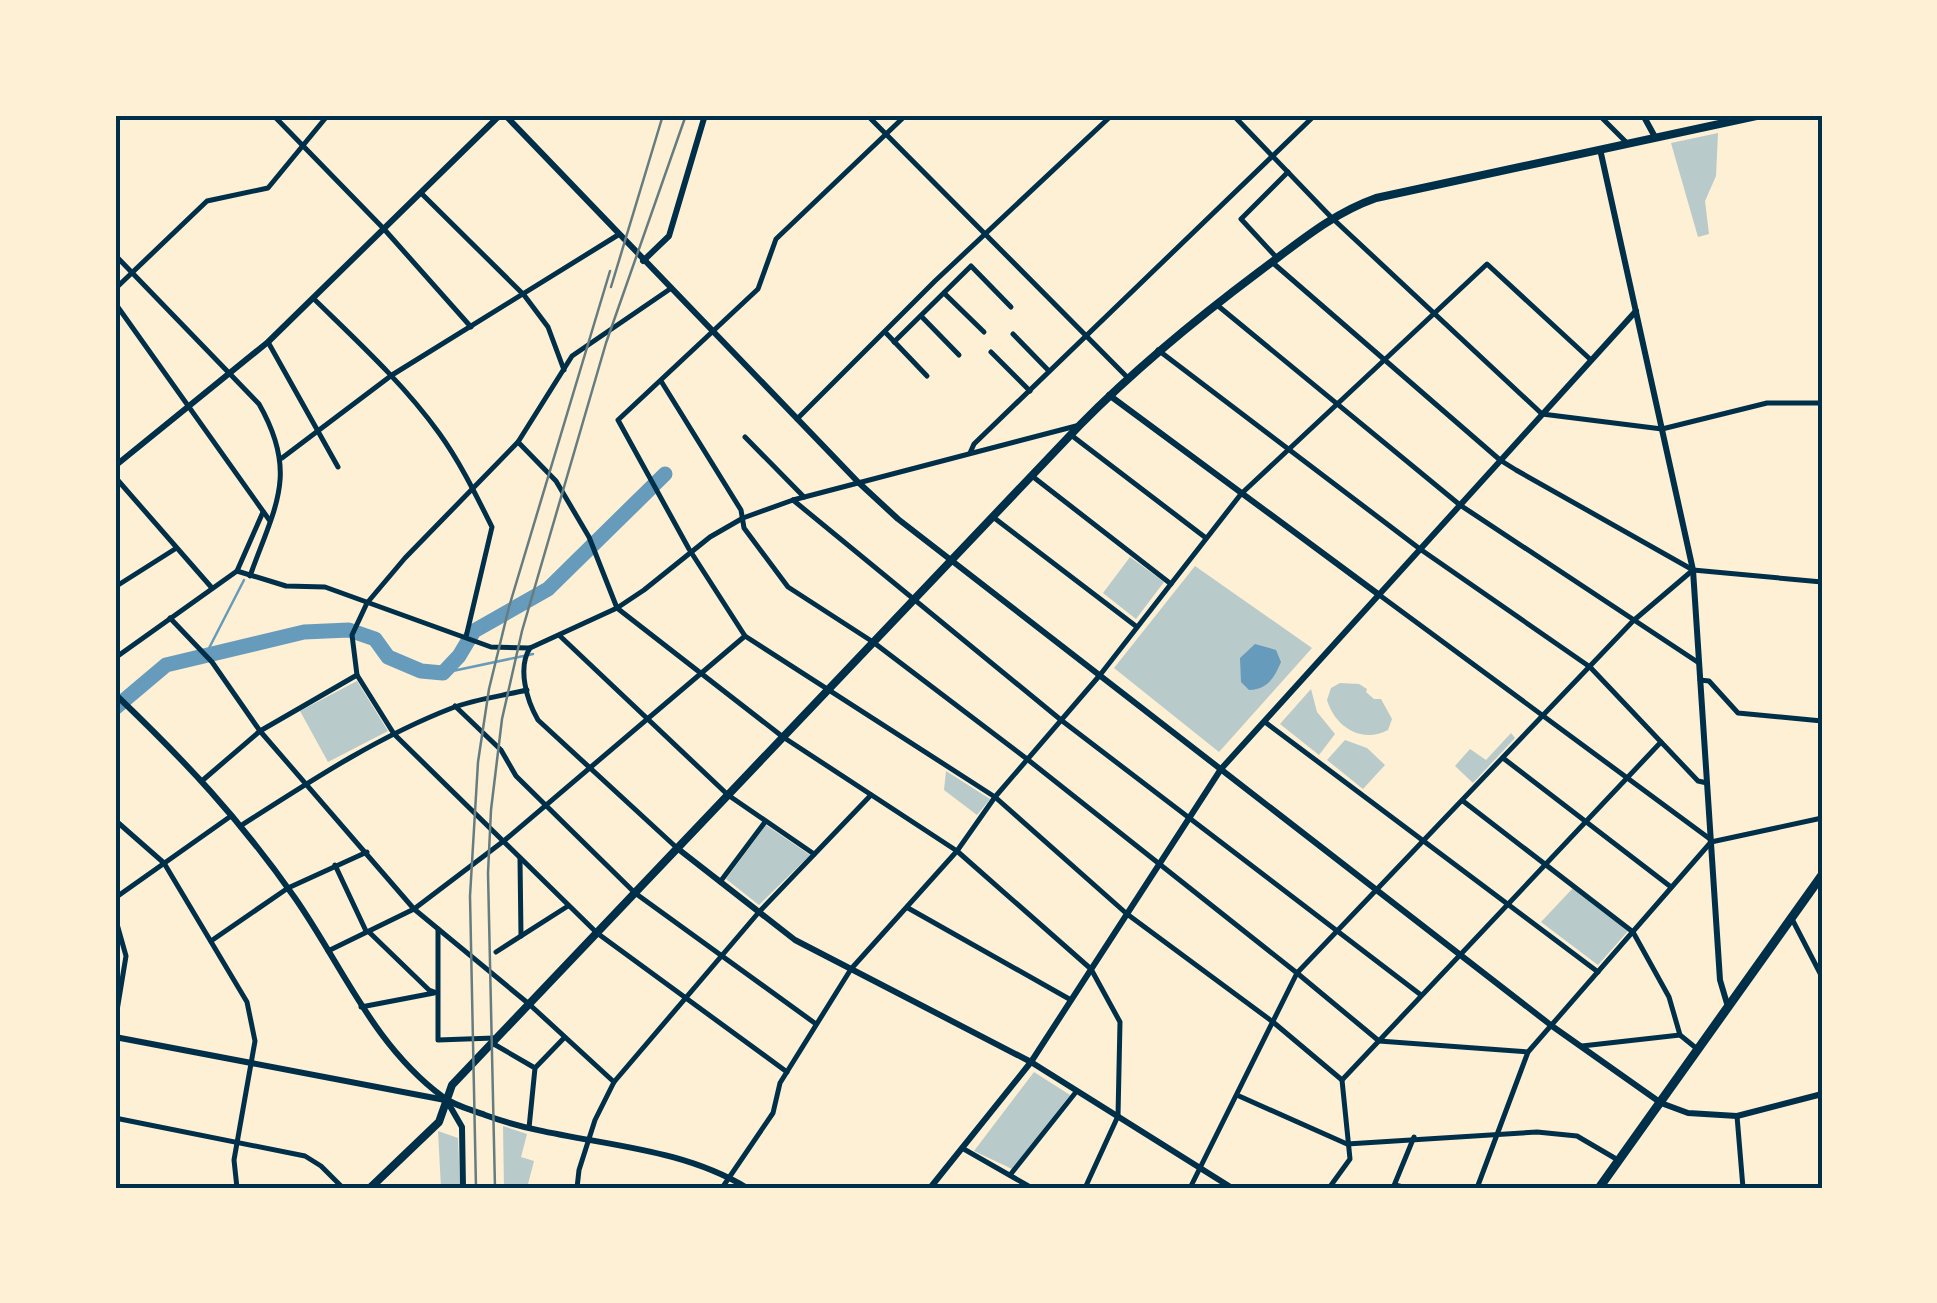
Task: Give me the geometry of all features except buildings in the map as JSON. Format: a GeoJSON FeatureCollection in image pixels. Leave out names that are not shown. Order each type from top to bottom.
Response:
{"type":"FeatureCollection","features":[{"type":"Feature","properties":{"kind":"highway"},"geometry":{"type":"LineString","coordinates":[[1600,1188],[1822,876]]}},
{"type":"Feature","properties":{"kind":"main road"},"geometry":{"type":"LineString","coordinates":[[370,1188],[439,1122],[450,1087],[1080,425],[1158,350],[1216,304],[1331,217],[1392,193],[1761,115]]}},
{"type":"Feature","properties":{"kind":"street"},"geometry":{"type":"LineString","coordinates":[[273,115],[471,326]]}},
{"type":"Feature","properties":{"kind":"street"},"geometry":{"type":"LineString","coordinates":[[115,289],[207,201],[268,188],[328,115]]}},
{"type":"Feature","properties":{"kind":"street"},"geometry":{"type":"LineString","coordinates":[[115,466],[268,342],[502,115],[858,482],[952,560],[1552,1026],[1661,1102],[1698,1115],[1738,1116],[1822,1094]]}},
{"type":"Feature","properties":{"kind":"street"},"geometry":{"type":"LineString","coordinates":[[643,261],[670,236],[705,115]]}},
{"type":"Feature","properties":{"kind":"street"},"geometry":{"type":"LineString","coordinates":[[866,115],[1128,378]]}},
{"type":"Feature","properties":{"kind":"street"},"geometry":{"type":"LineString","coordinates":[[906,115],[776,238],[758,289],[618,420],[744,636],[994,797],[1127,914],[1273,1022],[1342,1080],[1350,1159],[1329,1188]]}},
{"type":"Feature","properties":{"kind":"street"},"geometry":{"type":"LineString","coordinates":[[797,420],[935,281],[1112,115]]}},
{"type":"Feature","properties":{"kind":"street"},"geometry":{"type":"LineString","coordinates":[[1233,115],[1331,217],[1542,414],[1662,429],[1767,403],[1822,403]]}},
{"type":"Feature","properties":{"kind":"street"},"geometry":{"type":"LineString","coordinates":[[970,454],[974,444],[1315,115]]}},
{"type":"Feature","properties":{"kind":"street"},"geometry":{"type":"LineString","coordinates":[[1599,115],[1626,143]]}},
{"type":"Feature","properties":{"kind":"street"},"geometry":{"type":"LineString","coordinates":[[1643,115],[1654,137]]}},
{"type":"Feature","properties":{"kind":"street"},"geometry":{"type":"LineString","coordinates":[[1600,149],[1693,570],[1720,980],[1728,1008]]}},
{"type":"Feature","properties":{"kind":"street"},"geometry":{"type":"LineString","coordinates":[[1288,172],[1241,219],[1274,260],[1500,460],[1693,570],[1822,582]]}},
{"type":"Feature","properties":{"kind":"street"},"geometry":{"type":"LineString","coordinates":[[421,194],[524,295],[548,327],[564,370]]}},
{"type":"Feature","properties":{"kind":"street"},"geometry":{"type":"LineString","coordinates":[[282,458],[392,375],[618,235]]}},
{"type":"Feature","properties":{"kind":"street"},"geometry":{"type":"LineString","coordinates":[[115,255],[232,374],[259,404],[275,432],[282,458],[282,485],[250,576]]}},
{"type":"Feature","properties":{"kind":"street"},"geometry":{"type":"LineString","coordinates":[[722,1188],[773,1113],[780,1083],[851,970],[957,851],[994,797],[1100,675],[1241,494],[1287,449],[1487,264],[1591,360]]}},
{"type":"Feature","properties":{"kind":"street"},"geometry":{"type":"LineString","coordinates":[[894,342],[972,266],[1011,307]]}},
{"type":"Feature","properties":{"kind":"street"},"geometry":{"type":"LineString","coordinates":[[670,289],[572,356],[518,442],[367,602],[352,636],[357,675],[394,734],[596,933],[787,1072]]}},
{"type":"Feature","properties":{"kind":"street"},"geometry":{"type":"LineString","coordinates":[[944,293],[984,332]]}},
{"type":"Feature","properties":{"kind":"street"},"geometry":{"type":"LineString","coordinates":[[313,298],[392,375],[441,436],[492,527],[466,637]]}},
{"type":"Feature","properties":{"kind":"street"},"geometry":{"type":"LineString","coordinates":[[115,304],[270,521]]}},
{"type":"Feature","properties":{"kind":"street"},"geometry":{"type":"LineString","coordinates":[[1216,304],[1460,505],[1700,664]]}},
{"type":"Feature","properties":{"kind":"street"},"geometry":{"type":"LineString","coordinates":[[930,1188],[1032,1062],[1220,769],[1636,311]]}},
{"type":"Feature","properties":{"kind":"street"},"geometry":{"type":"LineString","coordinates":[[921,316],[959,355]]}},
{"type":"Feature","properties":{"kind":"street"},"geometry":{"type":"LineString","coordinates":[[886,333],[926,376]]}},
{"type":"Feature","properties":{"kind":"street"},"geometry":{"type":"LineString","coordinates":[[1012,334],[1050,372]]}},
{"type":"Feature","properties":{"kind":"street"},"geometry":{"type":"LineString","coordinates":[[268,342],[338,467]]}},
{"type":"Feature","properties":{"kind":"street"},"geometry":{"type":"LineString","coordinates":[[1158,350],[1420,549],[1590,667],[1698,780],[1707,783]]}},
{"type":"Feature","properties":{"kind":"street"},"geometry":{"type":"LineString","coordinates":[[991,352],[1030,391]]}},
{"type":"Feature","properties":{"kind":"street"},"geometry":{"type":"LineString","coordinates":[[661,381],[742,518],[744,528],[788,587],[873,642],[1027,759],[1379,1042],[1528,1052]]}},
{"type":"Feature","properties":{"kind":"street"},"geometry":{"type":"LineString","coordinates":[[1110,395],[1711,841]]}},
{"type":"Feature","properties":{"kind":"street"},"geometry":{"type":"LineString","coordinates":[[237,571],[286,586],[325,587],[491,647],[529,649],[616,608],[742,518],[858,482],[1080,425]]}},
{"type":"Feature","properties":{"kind":"street"},"geometry":{"type":"LineString","coordinates":[[1071,436],[1206,538]]}},
{"type":"Feature","properties":{"kind":"street"},"geometry":{"type":"LineString","coordinates":[[744,437],[804,497]]}},
{"type":"Feature","properties":{"kind":"street"},"geometry":{"type":"LineString","coordinates":[[518,442],[556,481],[589,537],[616,608],[784,737],[957,851],[1091,969],[1120,1022],[1118,1116],[1085,1188]]}},
{"type":"Feature","properties":{"kind":"street"},"geometry":{"type":"LineString","coordinates":[[1032,476],[1171,584]]}},
{"type":"Feature","properties":{"kind":"street"},"geometry":{"type":"LineString","coordinates":[[115,477],[212,588]]}},
{"type":"Feature","properties":{"kind":"street"},"geometry":{"type":"LineString","coordinates":[[793,500],[1061,720],[1421,996]]}},
{"type":"Feature","properties":{"kind":"street"},"geometry":{"type":"LineString","coordinates":[[115,658],[237,571],[263,512]]}},
{"type":"Feature","properties":{"kind":"street"},"geometry":{"type":"LineString","coordinates":[[993,517],[1138,626]]}},
{"type":"Feature","properties":{"kind":"street"},"geometry":{"type":"LineString","coordinates":[[115,587],[175,548]]}},
{"type":"Feature","properties":{"kind":"street"},"geometry":{"type":"LineString","coordinates":[[1190,1188],[1297,973],[1634,621],[1693,570]]}},
{"type":"Feature","properties":{"kind":"street"},"geometry":{"type":"LineString","coordinates":[[170,618],[210,659],[260,730],[414,908],[530,1004],[614,1082]]}},
{"type":"Feature","properties":{"kind":"street"},"geometry":{"type":"LineString","coordinates":[[560,636],[728,795],[814,854]]}},
{"type":"Feature","properties":{"kind":"street"},"geometry":{"type":"LineString","coordinates":[[328,951],[414,908],[505,840],[744,636]]}},
{"type":"Feature","properties":{"kind":"street"},"geometry":{"type":"LineString","coordinates":[[529,649],[524,660],[527,690],[538,720],[677,848],[759,912],[796,940],[1032,1062],[1232,1188]]}},
{"type":"Feature","properties":{"kind":"street"},"geometry":{"type":"LineString","coordinates":[[203,780],[260,730],[357,675]]}},
{"type":"Feature","properties":{"kind":"street"},"geometry":{"type":"LineString","coordinates":[[1700,680],[1709,682],[1738,713],[1822,721]]}},
{"type":"Feature","properties":{"kind":"street"},"geometry":{"type":"LineString","coordinates":[[242,825],[394,734],[455,706],[527,690]]}},
{"type":"Feature","properties":{"kind":"street"},"geometry":{"type":"LineString","coordinates":[[117,696],[234,814],[288,888],[361,1007],[396,1055],[446,1100],[462,1127],[463,1188]]}},
{"type":"Feature","properties":{"kind":"street"},"geometry":{"type":"LineString","coordinates":[[455,706],[500,750],[516,776],[635,893],[816,1024]]}},
{"type":"Feature","properties":{"kind":"street"},"geometry":{"type":"LineString","coordinates":[[1264,721],[1598,972]]}},
{"type":"Feature","properties":{"kind":"street"},"geometry":{"type":"LineString","coordinates":[[1342,1080],[1661,742]]}},
{"type":"Feature","properties":{"kind":"street"},"geometry":{"type":"LineString","coordinates":[[1503,758],[1671,887]]}},
{"type":"Feature","properties":{"kind":"street"},"geometry":{"type":"LineString","coordinates":[[577,1188],[594,1120],[614,1082],[759,912],[871,795]]}},
{"type":"Feature","properties":{"kind":"street"},"geometry":{"type":"LineString","coordinates":[[1462,800],[1633,932],[1669,997],[1680,1035],[1699,1049]]}},
{"type":"Feature","properties":{"kind":"street"},"geometry":{"type":"LineString","coordinates":[[115,898],[234,814]]}},
{"type":"Feature","properties":{"kind":"street"},"geometry":{"type":"LineString","coordinates":[[1476,1188],[1528,1052],[1711,841],[1822,818]]}},
{"type":"Feature","properties":{"kind":"street"},"geometry":{"type":"LineString","coordinates":[[115,820],[164,863],[247,1002],[254,1041],[236,1142],[237,1188]]}},
{"type":"Feature","properties":{"kind":"street"},"geometry":{"type":"LineString","coordinates":[[720,882],[765,822]]}},
{"type":"Feature","properties":{"kind":"street"},"geometry":{"type":"LineString","coordinates":[[211,941],[288,888],[368,852]]}},
{"type":"Feature","properties":{"kind":"street"},"geometry":{"type":"LineString","coordinates":[[520,856],[521,936]]}},
{"type":"Feature","properties":{"kind":"street"},"geometry":{"type":"LineString","coordinates":[[336,865],[367,931],[429,990],[437,993]]}},
{"type":"Feature","properties":{"kind":"street"},"geometry":{"type":"LineString","coordinates":[[496,952],[568,906]]}},
{"type":"Feature","properties":{"kind":"street"},"geometry":{"type":"LineString","coordinates":[[907,908],[1071,1000]]}},
{"type":"Feature","properties":{"kind":"street"},"geometry":{"type":"LineString","coordinates":[[115,916],[126,956],[115,1024]]}},
{"type":"Feature","properties":{"kind":"street"},"geometry":{"type":"LineString","coordinates":[[1792,919],[1822,977]]}},
{"type":"Feature","properties":{"kind":"street"},"geometry":{"type":"LineString","coordinates":[[438,929],[438,1040],[495,1041],[536,1068]]}},
{"type":"Feature","properties":{"kind":"street"},"geometry":{"type":"LineString","coordinates":[[361,1007],[437,993]]}},
{"type":"Feature","properties":{"kind":"street"},"geometry":{"type":"LineString","coordinates":[[1579,1046],[1680,1035]]}},
{"type":"Feature","properties":{"kind":"street"},"geometry":{"type":"LineString","coordinates":[[115,1037],[446,1100],[529,1128],[684,1161],[746,1188]]}},
{"type":"Feature","properties":{"kind":"street"},"geometry":{"type":"LineString","coordinates":[[529,1128],[536,1068],[564,1038]]}},
{"type":"Feature","properties":{"kind":"street"},"geometry":{"type":"LineString","coordinates":[[1010,1175],[1078,1090]]}},
{"type":"Feature","properties":{"kind":"street"},"geometry":{"type":"LineString","coordinates":[[1239,1096],[1347,1144],[1537,1132],[1577,1136],[1618,1161]]}},
{"type":"Feature","properties":{"kind":"street"},"geometry":{"type":"LineString","coordinates":[[1738,1116],[1742,1188]]}},
{"type":"Feature","properties":{"kind":"street"},"geometry":{"type":"LineString","coordinates":[[115,1118],[305,1156],[342,1188]]}},
{"type":"Feature","properties":{"kind":"street"},"geometry":{"type":"LineString","coordinates":[[1407,1188],[1394,1186],[1414,1137]]}},
{"type":"Feature","properties":{"kind":"street"},"geometry":{"type":"LineString","coordinates":[[962,1148],[1032,1188]]}},
{"type":"Feature","properties":{"kind":"shaded area"},"geometry":{"type":"Polygon","coordinates":[[[1718,133],[1716,176],[1705,201],[1709,234],[1698,237],[1671,143],[1718,133]]]}},
{"type":"Feature","properties":{"kind":"shaded area"},"geometry":{"type":"Polygon","coordinates":[[[1130,557],[1164,582],[1136,619],[1103,593],[1130,557]]]}},
{"type":"Feature","properties":{"kind":"shaded area"},"geometry":{"type":"Polygon","coordinates":[[[1195,566],[1312,648],[1219,752],[1114,668],[1195,566]]]}},
{"type":"Feature","properties":{"kind":"shaded area"},"geometry":{"type":"Polygon","coordinates":[[[357,681],[388,731],[328,762],[300,711],[357,681]]]}},
{"type":"Feature","properties":{"kind":"shaded area"},"geometry":{"type":"Polygon","coordinates":[[[1340,683],[1359,684],[1374,699],[1381,699],[1392,719],[1388,730],[1359,734],[1343,725],[1327,700],[1331,688],[1340,683]]]}},
{"type":"Feature","properties":{"kind":"shaded area"},"geometry":{"type":"Polygon","coordinates":[[[1311,689],[1317,712],[1335,734],[1319,755],[1280,724],[1311,689]]]}},
{"type":"Feature","properties":{"kind":"shaded area"},"geometry":{"type":"Polygon","coordinates":[[[1511,733],[1515,738],[1473,783],[1455,766],[1470,749],[1486,760],[1511,733]]]}},
{"type":"Feature","properties":{"kind":"shaded area"},"geometry":{"type":"Polygon","coordinates":[[[1345,740],[1367,748],[1385,765],[1363,789],[1327,760],[1345,740]]]}},
{"type":"Feature","properties":{"kind":"shaded area"},"geometry":{"type":"Polygon","coordinates":[[[946,771],[990,799],[977,815],[944,790],[946,771]]]}},
{"type":"Feature","properties":{"kind":"shaded area"},"geometry":{"type":"Polygon","coordinates":[[[766,825],[810,855],[759,905],[726,879],[766,825]]]}},
{"type":"Feature","properties":{"kind":"shaded area"},"geometry":{"type":"Polygon","coordinates":[[[1573,888],[1628,931],[1598,965],[1541,922],[1573,888]]]}},
{"type":"Feature","properties":{"kind":"shaded area"},"geometry":{"type":"Polygon","coordinates":[[[1034,1072],[1070,1095],[1012,1169],[974,1151],[1034,1072]]]}},
{"type":"Feature","properties":{"kind":"shaded area"},"geometry":{"type":"Polygon","coordinates":[[[503,1126],[527,1134],[521,1157],[534,1161],[527,1188],[504,1188],[503,1126]]]}},
{"type":"Feature","properties":{"kind":"shaded area"},"geometry":{"type":"Polygon","coordinates":[[[438,1131],[458,1138],[460,1188],[441,1188],[438,1131]]]}},
{"type":"Feature","properties":{"kind":"water"},"geometry":{"type":"Polygon","coordinates":[[[1255,644],[1276,650],[1281,662],[1270,682],[1249,690],[1241,682],[1240,658],[1255,644]]]}},
{"type":"Feature","properties":{"kind":"waterway"},"geometry":{"type":"LineString","coordinates":[[115,708],[166,665],[304,632],[349,630],[375,639],[388,657],[421,671],[443,673],[474,631],[548,589],[665,474]]}},
{"type":"Feature","properties":{"kind":"waterway"},"geometry":{"type":"LineString","coordinates":[[206,654],[244,580]]}},
{"type":"Feature","properties":{"kind":"waterway"},"geometry":{"type":"LineString","coordinates":[[443,673],[533,654]]}},
{"type":"Feature","properties":{"kind":"railway"},"geometry":{"type":"LineString","coordinates":[[611,287],[663,115]]}},
{"type":"Feature","properties":{"kind":"railway"},"geometry":{"type":"LineString","coordinates":[[495,1188],[488,873],[502,719],[522,631],[606,343],[686,115]]}},
{"type":"Feature","properties":{"kind":"railway"},"geometry":{"type":"LineString","coordinates":[[476,1188],[470,896],[478,762],[489,689],[509,607],[610,271]]}}]}
